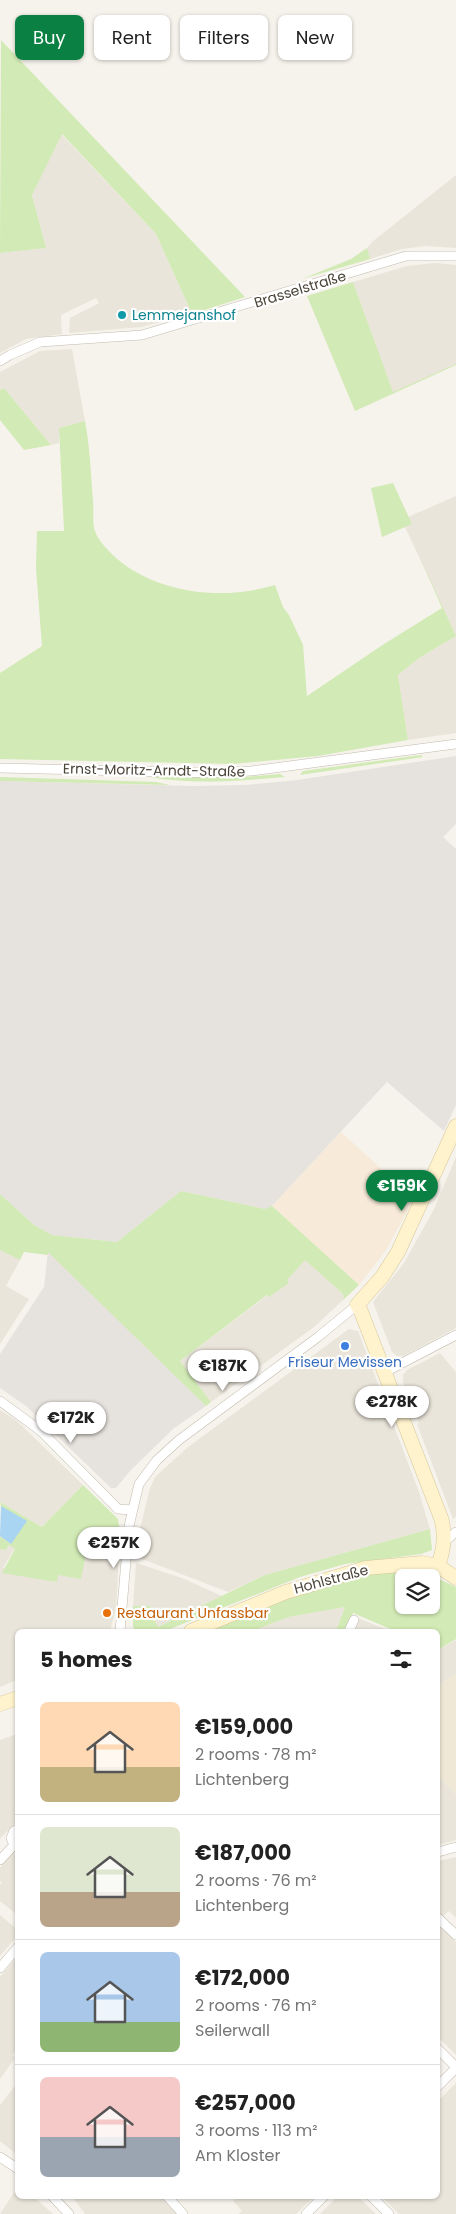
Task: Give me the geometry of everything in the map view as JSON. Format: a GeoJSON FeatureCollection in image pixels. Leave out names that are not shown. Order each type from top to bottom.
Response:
{"type":"FeatureCollection","features":[{"type":"Feature","properties":{"kind":"main road"},"geometry":{"type":"LineString","coordinates":[[456,1126],[398,1252],[382,1277],[357,1305],[360,1308],[441,1518],[444,1529],[444,1542],[438,1566],[456,1578]]}},
{"type":"Feature","properties":{"kind":"main road","name":"Hohlstraße"},"geometry":{"type":"LineString","coordinates":[[196,1629],[286,1592],[346,1573],[387,1565],[422,1563],[438,1566]]}},
{"type":"Feature","properties":{"kind":"main road"},"geometry":{"type":"LineString","coordinates":[[0,1704],[15,1699]]}},
{"type":"Feature","properties":{"kind":"street","name":"Brasselstraße"},"geometry":{"type":"LineString","coordinates":[[0,361],[40,342],[142,335],[406,256],[456,256]]}},
{"type":"Feature","properties":{"kind":"street","name":"Ernst-Moritz-Arndt-Straße"},"geometry":{"type":"LineString","coordinates":[[0,768],[251,772],[456,744]]}},
{"type":"Feature","properties":{"kind":"street"},"geometry":{"type":"LineString","coordinates":[[120,1629],[132,1510],[138,1484],[157,1460],[179,1440],[318,1337],[357,1305]]}},
{"type":"Feature","properties":{"kind":"street"},"geometry":{"type":"LineString","coordinates":[[385,1372],[456,1335]]}},
{"type":"Feature","properties":{"kind":"street"},"geometry":{"type":"LineString","coordinates":[[0,1401],[41,1430],[118,1509],[132,1510]]}},
{"type":"Feature","properties":{"kind":"street"},"geometry":{"type":"LineString","coordinates":[[444,1542],[456,1532]]}},
{"type":"Feature","properties":{"kind":"street"},"geometry":{"type":"LineString","coordinates":[[350,1629],[354,1620]]}},
{"type":"Feature","properties":{"kind":"street"},"geometry":{"type":"LineString","coordinates":[[15,1830],[11,1838],[15,1844]]}},
{"type":"Feature","properties":{"kind":"street"},"geometry":{"type":"LineString","coordinates":[[0,1860],[15,1846]]}},
{"type":"Feature","properties":{"kind":"street"},"geometry":{"type":"LineString","coordinates":[[440,1851],[456,1847]]}},
{"type":"Feature","properties":{"kind":"street"},"geometry":{"type":"LineString","coordinates":[[440,1920],[456,1935]]}},
{"type":"Feature","properties":{"kind":"street"},"geometry":{"type":"LineString","coordinates":[[0,1968],[15,1951]]}},
{"type":"Feature","properties":{"kind":"street"},"geometry":{"type":"LineString","coordinates":[[440,2051],[456,2068],[440,2084]]}},
{"type":"Feature","properties":{"kind":"street"},"geometry":{"type":"LineString","coordinates":[[0,2157],[15,2168]]}},
{"type":"Feature","properties":{"kind":"street"},"geometry":{"type":"LineString","coordinates":[[57,2199],[69,2214]]}},
{"type":"Feature","properties":{"kind":"street"},"geometry":{"type":"LineString","coordinates":[[170,2199],[183,2214]]}},
{"type":"Feature","properties":{"kind":"street"},"geometry":{"type":"LineString","coordinates":[[306,2214],[321,2199]]}},
{"type":"Feature","properties":{"kind":"street"},"geometry":{"type":"LineString","coordinates":[[373,2199],[389,2214]]}},
{"type":"Feature","properties":{"kind":"shaded area"},"geometry":{"type":"Polygon","coordinates":[[[61,134],[156,234],[192,314],[141,327],[69,333],[70,318],[99,303],[96,298],[61,315],[62,334],[26,339],[0,353],[0,253],[46,248],[32,195],[61,134]]]}},
{"type":"Feature","properties":{"kind":"shaded area"},"geometry":{"type":"Polygon","coordinates":[[[456,175],[456,248],[425,246],[402,249],[370,259],[367,248],[372,242],[456,175]]]}},
{"type":"Feature","properties":{"kind":"shaded area"},"geometry":{"type":"Polygon","coordinates":[[[435,263],[456,265],[456,364],[393,393],[353,282],[407,266],[435,263]]]}},
{"type":"Feature","properties":{"kind":"shaded area"},"geometry":{"type":"Polygon","coordinates":[[[72,349],[85,421],[59,428],[59,443],[51,445],[4,388],[0,390],[0,372],[40,351],[72,349]]]}},
{"type":"Feature","properties":{"kind":"shaded area"},"geometry":{"type":"Polygon","coordinates":[[[456,496],[456,636],[405,527],[411,524],[408,517],[456,496]]]}},
{"type":"Feature","properties":{"kind":"shaded area"},"geometry":{"type":"Polygon","coordinates":[[[456,636],[456,733],[408,740],[398,675],[419,658],[456,636]]]}},
{"type":"Feature","properties":{"kind":"shaded area"},"geometry":{"type":"Polygon","coordinates":[[[456,756],[456,824],[443,837],[456,849],[456,1105],[444,1131],[387,1082],[270,1208],[265,1209],[181,1191],[117,1242],[52,1235],[34,1225],[0,1194],[0,781],[194,786],[246,785],[297,780],[456,756]]]}},
{"type":"Feature","properties":{"kind":"shaded area"},"geometry":{"type":"Polygon","coordinates":[[[341,1132],[414,1199],[386,1250],[359,1285],[272,1206],[341,1132]]]}},
{"type":"Feature","properties":{"kind":"shaded area"},"geometry":{"type":"Polygon","coordinates":[[[456,1157],[456,1328],[404,1356],[397,1356],[392,1352],[373,1302],[404,1263],[434,1209],[456,1157]]]}},
{"type":"Feature","properties":{"kind":"shaded area"},"geometry":{"type":"Polygon","coordinates":[[[0,1250],[20,1260],[6,1286],[29,1299],[0,1344],[0,1250]]]}},
{"type":"Feature","properties":{"kind":"shaded area"},"geometry":{"type":"Polygon","coordinates":[[[48,1251],[206,1406],[173,1429],[130,1471],[116,1488],[111,1488],[26,1406],[0,1388],[0,1354],[44,1287],[48,1251]]]}},
{"type":"Feature","properties":{"kind":"shaded area"},"geometry":{"type":"Polygon","coordinates":[[[305,1259],[342,1293],[344,1297],[342,1301],[314,1327],[211,1402],[180,1361],[288,1282],[286,1280],[305,1259]]]}},
{"type":"Feature","properties":{"kind":"shaded area"},"geometry":{"type":"Polygon","coordinates":[[[349,1329],[358,1331],[419,1492],[430,1529],[265,1575],[228,1592],[137,1557],[139,1533],[150,1488],[155,1477],[188,1447],[349,1329]]]}},
{"type":"Feature","properties":{"kind":"shaded area"},"geometry":{"type":"Polygon","coordinates":[[[440,1353],[456,1372],[456,1517],[453,1519],[403,1382],[403,1375],[407,1370],[440,1353]]]}},
{"type":"Feature","properties":{"kind":"shaded area"},"geometry":{"type":"Polygon","coordinates":[[[0,1410],[16,1420],[83,1485],[42,1527],[0,1502],[0,1410]]]}},
{"type":"Feature","properties":{"kind":"shaded area"},"geometry":{"type":"Polygon","coordinates":[[[9,1545],[15,1548],[3,1568],[56,1582],[58,1575],[85,1553],[119,1555],[116,1609],[111,1629],[15,1629],[15,1681],[0,1687],[0,1549],[6,1550],[9,1545]]]}},
{"type":"Feature","properties":{"kind":"shaded area"},"geometry":{"type":"Polygon","coordinates":[[[136,1563],[182,1578],[222,1596],[158,1627],[152,1615],[151,1606],[133,1606],[136,1563]]]}},
{"type":"Feature","properties":{"kind":"shaded area"},"geometry":{"type":"Polygon","coordinates":[[[345,1607],[337,1629],[257,1629],[289,1617],[345,1607]]]}},
{"type":"Feature","properties":{"kind":"shaded area"},"geometry":{"type":"Polygon","coordinates":[[[360,1619],[386,1629],[354,1629],[357,1620],[360,1619]]]}},
{"type":"Feature","properties":{"kind":"shaded area"},"geometry":{"type":"Polygon","coordinates":[[[456,1640],[456,1674],[440,1684],[440,1649],[456,1640]]]}},
{"type":"Feature","properties":{"kind":"shaded area"},"geometry":{"type":"Polygon","coordinates":[[[456,1674],[456,1794],[440,1778],[440,1684],[456,1674]]]}},
{"type":"Feature","properties":{"kind":"shaded area"},"geometry":{"type":"Polygon","coordinates":[[[15,1735],[15,1823],[0,1839],[0,1740],[15,1735]]]}},
{"type":"Feature","properties":{"kind":"shaded area"},"geometry":{"type":"Polygon","coordinates":[[[440,1778],[456,1794],[456,1840],[440,1844],[440,1778]]]}},
{"type":"Feature","properties":{"kind":"shaded area"},"geometry":{"type":"Polygon","coordinates":[[[13,1852],[15,1854],[15,1913],[0,1901],[0,1885],[2,1883],[0,1881],[0,1868],[13,1852]]]}},
{"type":"Feature","properties":{"kind":"shaded area"},"geometry":{"type":"Polygon","coordinates":[[[456,1857],[456,1918],[449,1911],[443,1916],[440,1913],[440,1861],[456,1857]]]}},
{"type":"Feature","properties":{"kind":"shaded area"},"geometry":{"type":"Polygon","coordinates":[[[0,1915],[15,1928],[15,1938],[0,1956],[0,1915]]]}},
{"type":"Feature","properties":{"kind":"shaded area"},"geometry":{"type":"Polygon","coordinates":[[[440,1927],[456,1942],[456,2055],[440,2039],[440,1927]]]}},
{"type":"Feature","properties":{"kind":"shaded area"},"geometry":{"type":"Polygon","coordinates":[[[15,1959],[15,2051],[12,2055],[15,2058],[0,2079],[0,1977],[15,1959]]]}},
{"type":"Feature","properties":{"kind":"shaded area"},"geometry":{"type":"Polygon","coordinates":[[[456,2083],[456,2214],[399,2214],[384,2199],[440,2199],[440,2099],[456,2083]]]}},
{"type":"Feature","properties":{"kind":"shaded area"},"geometry":{"type":"Polygon","coordinates":[[[15,2086],[15,2153],[0,2141],[0,2105],[15,2086]]]}},
{"type":"Feature","properties":{"kind":"shaded area"},"geometry":{"type":"Polygon","coordinates":[[[15,2191],[15,2199],[36,2199],[53,2214],[0,2214],[15,2191]]]}},
{"type":"Feature","properties":{"kind":"shaded area"},"geometry":{"type":"Polygon","coordinates":[[[74,2199],[164,2199],[177,2214],[85,2214],[74,2199]]]}},
{"type":"Feature","properties":{"kind":"shaded area"},"geometry":{"type":"Polygon","coordinates":[[[235,2199],[312,2199],[296,2214],[238,2214],[242,2211],[233,2201],[235,2199]]]}},
{"type":"Feature","properties":{"kind":"shaded area"},"geometry":{"type":"Polygon","coordinates":[[[335,2199],[360,2199],[376,2214],[320,2214],[335,2199]]]}},
{"type":"Feature","properties":{"kind":"green space"},"geometry":{"type":"Polygon","coordinates":[[[1,40],[15,55],[15,60],[20,60],[245,297],[192,314],[156,234],[62,134],[32,195],[46,248],[0,253],[1,40]]]}},
{"type":"Feature","properties":{"kind":"green space"},"geometry":{"type":"Polygon","coordinates":[[[367,248],[370,259],[302,279],[351,259],[367,248]]]}},
{"type":"Feature","properties":{"kind":"green space"},"geometry":{"type":"Polygon","coordinates":[[[353,282],[393,392],[456,365],[355,411],[307,296],[353,282]]]}},
{"type":"Feature","properties":{"kind":"green space"},"geometry":{"type":"Polygon","coordinates":[[[4,388],[51,445],[24,450],[0,420],[0,390],[4,388]]]}},
{"type":"Feature","properties":{"kind":"green space"},"geometry":{"type":"Polygon","coordinates":[[[85,421],[90,461],[94,528],[101,542],[116,558],[133,570],[151,580],[171,587],[213,593],[234,593],[275,585],[283,607],[289,615],[303,645],[307,696],[384,644],[442,608],[418,553],[456,636],[419,658],[398,675],[408,740],[318,756],[233,764],[0,759],[0,673],[42,646],[36,569],[37,531],[64,531],[59,428],[85,421]]]}},
{"type":"Feature","properties":{"kind":"green space"},"geometry":{"type":"Polygon","coordinates":[[[393,483],[412,524],[382,537],[371,488],[393,483]]]}},
{"type":"Feature","properties":{"kind":"green space"},"geometry":{"type":"Polygon","coordinates":[[[421,755],[423,757],[300,775],[303,771],[421,755]]]}},
{"type":"Feature","properties":{"kind":"green space"},"geometry":{"type":"Polygon","coordinates":[[[280,774],[285,777],[217,782],[149,777],[244,777],[280,774]]]}},
{"type":"Feature","properties":{"kind":"green space"},"geometry":{"type":"Polygon","coordinates":[[[0,777],[156,782],[170,785],[0,781],[0,777]]]}},
{"type":"Feature","properties":{"kind":"green space"},"geometry":{"type":"Polygon","coordinates":[[[181,1191],[265,1209],[272,1206],[359,1285],[342,1301],[344,1297],[342,1293],[305,1260],[287,1280],[289,1283],[269,1297],[267,1295],[180,1361],[211,1402],[206,1406],[48,1252],[48,1255],[24,1252],[20,1260],[0,1250],[0,1194],[34,1225],[52,1235],[117,1242],[181,1191]]]}},
{"type":"Feature","properties":{"kind":"green space"},"geometry":{"type":"Polygon","coordinates":[[[83,1485],[118,1519],[121,1537],[119,1555],[86,1553],[81,1579],[58,1575],[57,1582],[2,1573],[15,1549],[9,1545],[6,1550],[0,1549],[0,1536],[11,1544],[0,1502],[42,1527],[83,1485]]]}},
{"type":"Feature","properties":{"kind":"green space"},"geometry":{"type":"Polygon","coordinates":[[[430,1529],[432,1550],[421,1554],[345,1564],[300,1577],[170,1629],[134,1629],[133,1627],[133,1606],[151,1606],[152,1615],[158,1627],[265,1575],[430,1529]]]}},
{"type":"Feature","properties":{"kind":"green space"},"geometry":{"type":"Polygon","coordinates":[[[395,1572],[395,1614],[440,1614],[440,1579],[456,1587],[456,1639],[440,1649],[440,1629],[390,1629],[353,1613],[346,1629],[337,1629],[345,1607],[289,1617],[257,1629],[214,1629],[299,1592],[362,1574],[395,1572]]]}},
{"type":"Feature","properties":{"kind":"water"},"geometry":{"type":"Polygon","coordinates":[[[1,1506],[27,1521],[11,1544],[0,1536],[1,1506]]]}},
{"type":"Feature","properties":{"kind":"place","name":"Lemmejanshof"},"geometry":{"type":"Point","coordinates":[122,315]}},
{"type":"Feature","properties":{"kind":"place","name":"Friseur Mevissen"},"geometry":{"type":"Point","coordinates":[345,1346]}},
{"type":"Feature","properties":{"kind":"place","name":"Restaurant Unfassbar"},"geometry":{"type":"Point","coordinates":[107,1613]}}]}
